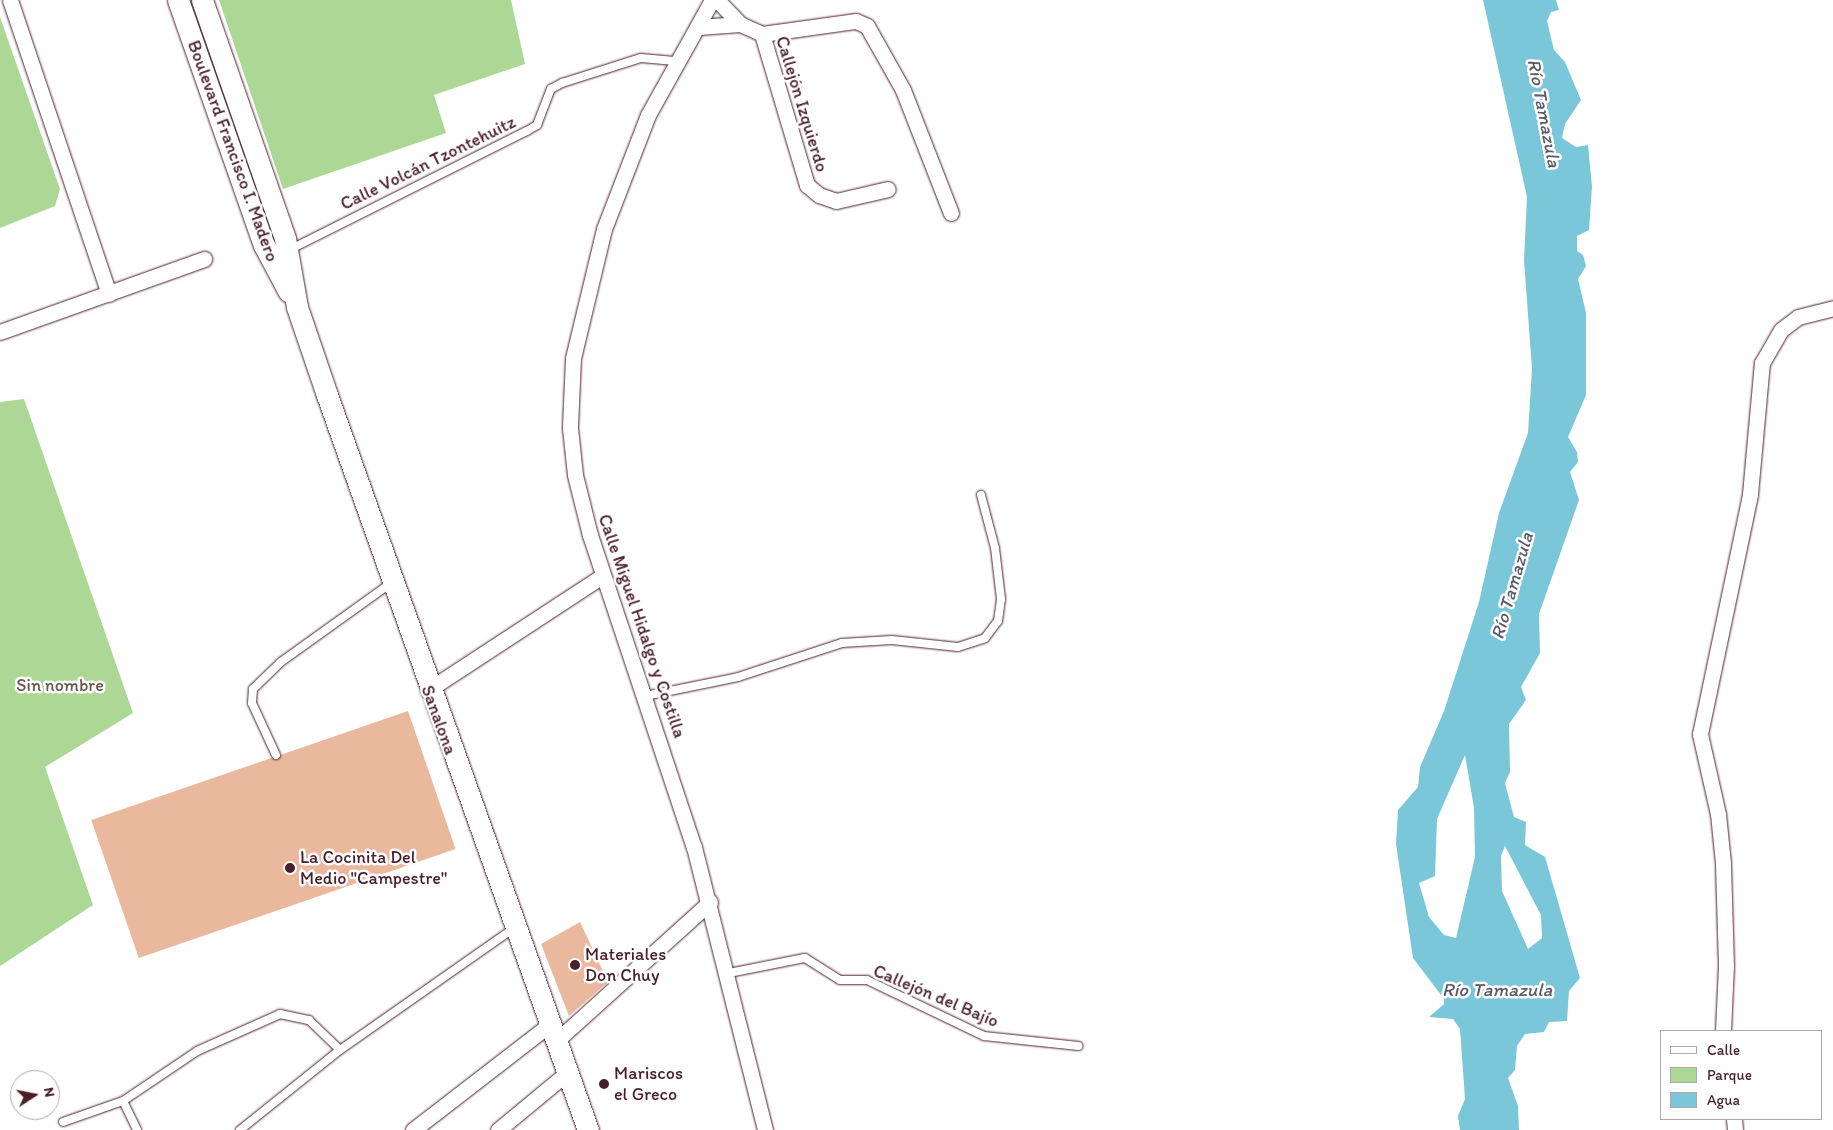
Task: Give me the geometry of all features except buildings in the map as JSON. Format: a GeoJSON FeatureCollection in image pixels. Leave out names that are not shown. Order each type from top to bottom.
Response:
{"type":"FeatureCollection","features":[{"type":"Feature","properties":{"kind":"main road","name":"Boulevard Francisco I. Madero"},"geometry":{"type":"LineString","coordinates":[[178,0],[264,245],[297,307]]}},
{"type":"Feature","properties":{"kind":"main road","name":"Boulevard Francisco I. Madero"},"geometry":{"type":"LineString","coordinates":[[202,0],[288,251],[297,307]]}},
{"type":"Feature","properties":{"kind":"main road"},"geometry":{"type":"LineString","coordinates":[[216,110],[238,102]]}},
{"type":"Feature","properties":{"kind":"main road","name":"Sanalona"},"geometry":{"type":"LineString","coordinates":[[297,307],[428,690],[588,1130]]}},
{"type":"Feature","properties":{"kind":"street"},"geometry":{"type":"LineString","coordinates":[[10,0],[109,294]]}},
{"type":"Feature","properties":{"kind":"street","name":"Calle Miguel Hidalgo y Costilla"},"geometry":{"type":"LineString","coordinates":[[712,0],[699,27],[648,115],[626,168],[589,282],[573,358],[570,428],[575,475],[602,576],[645,696],[710,902],[729,973],[765,1130]]}},
{"type":"Feature","properties":{"kind":"street","name":"Callejón Izquierdo"},"geometry":{"type":"LineString","coordinates":[[717,0],[740,24],[762,34],[807,185],[819,196],[836,201],[888,188]]}},
{"type":"Feature","properties":{"kind":"street"},"geometry":{"type":"LineString","coordinates":[[762,34],[856,21],[867,26],[903,90],[951,213]]}},
{"type":"Feature","properties":{"kind":"street"},"geometry":{"type":"LineString","coordinates":[[699,27],[740,24]]}},
{"type":"Feature","properties":{"kind":"street"},"geometry":{"type":"LineString","coordinates":[[0,332],[204,259]]}},
{"type":"Feature","properties":{"kind":"street"},"geometry":{"type":"LineString","coordinates":[[1723,1030],[1726,966],[1722,864],[1718,814],[1700,734],[1750,494],[1762,363],[1781,330],[1798,317],[1833,308]]}},
{"type":"Feature","properties":{"kind":"street"},"geometry":{"type":"LineString","coordinates":[[428,690],[602,576]]}},
{"type":"Feature","properties":{"kind":"street"},"geometry":{"type":"LineString","coordinates":[[413,1130],[552,1033],[710,902]]}},
{"type":"Feature","properties":{"kind":"street"},"geometry":{"type":"LineString","coordinates":[[498,1130],[567,1073]]}},
{"type":"Feature","properties":{"kind":"lane","name":"Calle Volcán Tzontehuitz"},"geometry":{"type":"LineString","coordinates":[[288,251],[537,125],[551,89],[562,83],[641,58],[678,61]]}},
{"type":"Feature","properties":{"kind":"lane"},"geometry":{"type":"LineString","coordinates":[[645,696],[738,677],[842,643],[892,640],[958,647],[985,638],[998,621],[1001,599],[995,548],[981,495]]}},
{"type":"Feature","properties":{"kind":"lane"},"geometry":{"type":"LineString","coordinates":[[276,755],[252,703],[253,689],[280,662],[391,582]]}},
{"type":"Feature","properties":{"kind":"lane"},"geometry":{"type":"LineString","coordinates":[[240,1130],[340,1050],[514,928]]}},
{"type":"Feature","properties":{"kind":"lane","name":"Callejón del Bajío"},"geometry":{"type":"LineString","coordinates":[[729,973],[805,958],[840,980],[867,980],[984,1036],[1078,1046]]}},
{"type":"Feature","properties":{"kind":"lane"},"geometry":{"type":"LineString","coordinates":[[63,1122],[123,1101],[197,1051],[280,1014],[309,1020],[340,1050]]}},
{"type":"Feature","properties":{"kind":"lane"},"geometry":{"type":"LineString","coordinates":[[123,1101],[137,1130]]}},
{"type":"Feature","properties":{"kind":"green space"},"geometry":{"type":"Polygon","coordinates":[[[219,0],[511,0],[525,64],[434,95],[446,133],[283,189],[219,0]]]}},
{"type":"Feature","properties":{"kind":"green space"},"geometry":{"type":"Polygon","coordinates":[[[0,17],[60,189],[55,206],[0,228],[0,17]]]}},
{"type":"Feature","properties":{"kind":"green space","name":"Sin nombre"},"geometry":{"type":"Polygon","coordinates":[[[24,399],[133,713],[45,767],[93,905],[0,966],[0,402],[24,399]]]}},
{"type":"Feature","properties":{"kind":"water","name":"Río Tamazula"},"geometry":{"type":"Polygon","coordinates":[[[1483,0],[1556,0],[1559,10],[1551,12],[1547,21],[1554,50],[1565,62],[1581,100],[1565,124],[1562,138],[1576,147],[1588,145],[1592,187],[1589,230],[1577,236],[1577,251],[1583,255],[1586,266],[1578,279],[1586,313],[1586,395],[1568,437],[1577,452],[1578,462],[1570,472],[1579,500],[1539,614],[1540,653],[1521,687],[1526,700],[1509,724],[1510,772],[1505,783],[1514,817],[1526,822],[1525,845],[1545,857],[1580,978],[1569,991],[1567,1021],[1549,1022],[1544,1032],[1525,1034],[1517,1046],[1515,1070],[1508,1078],[1518,1106],[1519,1130],[1460,1130],[1458,1116],[1465,1099],[1460,1029],[1453,1019],[1429,1017],[1444,1004],[1444,999],[1413,958],[1396,844],[1398,810],[1418,787],[1420,767],[1444,711],[1479,602],[1499,513],[1528,433],[1532,369],[1524,260],[1527,197],[1483,0]],[[1465,755],[1437,819],[1435,876],[1419,883],[1429,917],[1444,935],[1456,938],[1475,857],[1474,808],[1465,755]],[[1505,846],[1501,856],[1502,891],[1528,949],[1542,938],[1541,915],[1505,846]]]}},
{"type":"Feature","properties":{"kind":"place","name":"La Cocinita Del Medio \"Campestre\""},"geometry":{"type":"Point","coordinates":[290,868]}},
{"type":"Feature","properties":{"kind":"place","name":"Materiales Don Chuy"},"geometry":{"type":"Point","coordinates":[575,965]}},
{"type":"Feature","properties":{"kind":"place","name":"Mariscos el Greco"},"geometry":{"type":"Point","coordinates":[604,1084]}}]}
